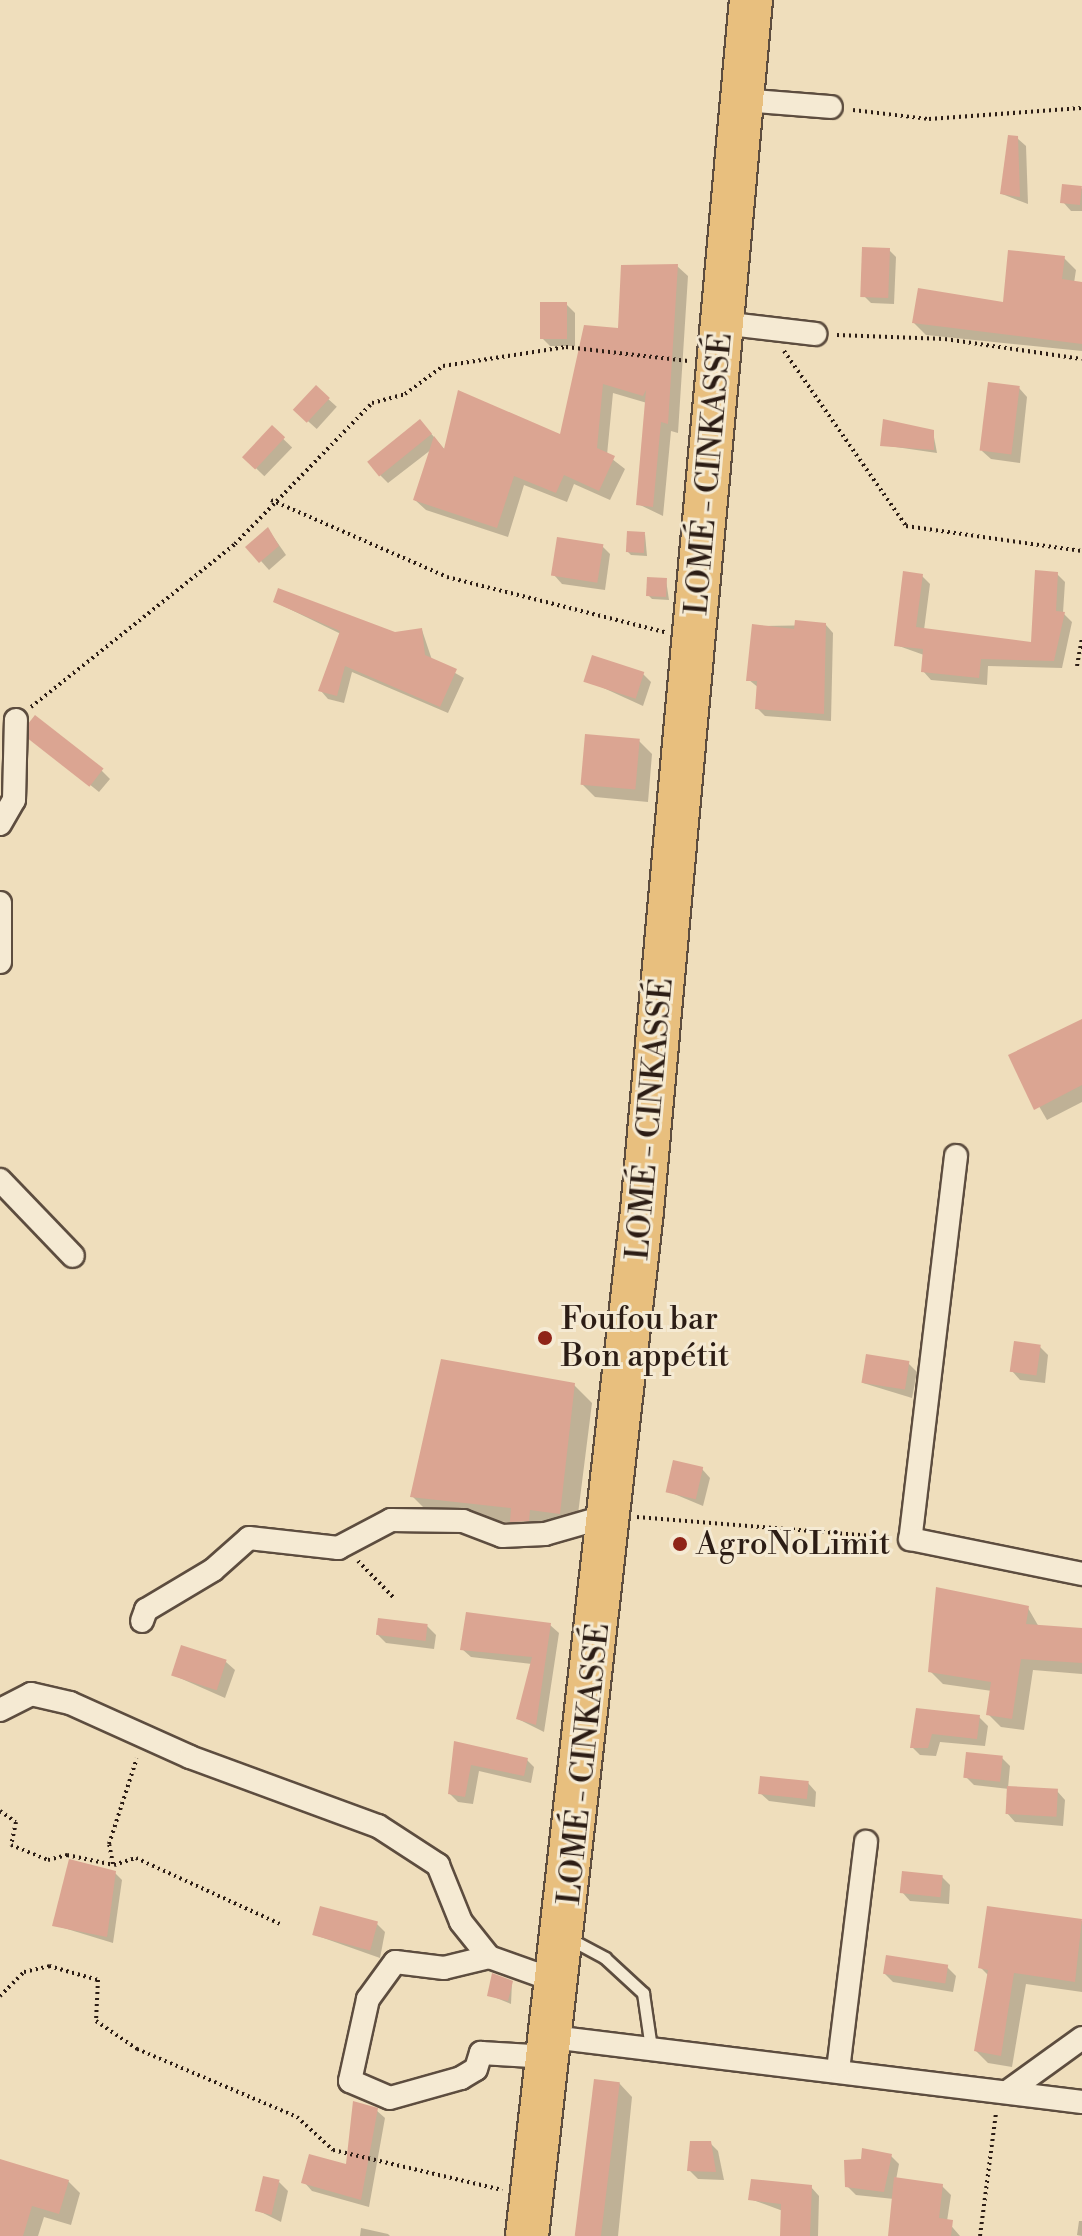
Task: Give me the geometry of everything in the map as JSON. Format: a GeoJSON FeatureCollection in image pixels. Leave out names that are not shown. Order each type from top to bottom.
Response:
{"type":"FeatureCollection","features":[{"type":"Feature","properties":{"kind":"highway","name":"LOMÉ - CINKASSÉ"},"geometry":{"type":"LineString","coordinates":[[530,2216],[611,1515],[751,0]]}},
{"type":"Feature","properties":{"kind":"street"},"geometry":{"type":"LineString","coordinates":[[742,100],[831,107]]}},
{"type":"Feature","properties":{"kind":"street"},"geometry":{"type":"LineString","coordinates":[[722,323],[815,334]]}},
{"type":"Feature","properties":{"kind":"street"},"geometry":{"type":"LineString","coordinates":[[0,824],[14,800],[16,720]]}},
{"type":"Feature","properties":{"kind":"street"},"geometry":{"type":"LineString","coordinates":[[0,903],[0,962]]}},
{"type":"Feature","properties":{"kind":"street"},"geometry":{"type":"LineString","coordinates":[[956,1156],[910,1539],[1082,1574]]}},
{"type":"Feature","properties":{"kind":"street"},"geometry":{"type":"LineString","coordinates":[[0,1180],[73,1256]]}},
{"type":"Feature","properties":{"kind":"street"},"geometry":{"type":"LineString","coordinates":[[142,1621],[146,1610],[213,1570],[249,1538],[311,1548],[343,1544],[391,1520],[463,1521],[502,1536],[557,1531],[611,1515]]}},
{"type":"Feature","properties":{"kind":"street"},"geometry":{"type":"LineString","coordinates":[[0,1710],[31,1694],[378,1826],[438,1865],[461,1922],[489,1957],[559,1982]]}},
{"type":"Feature","properties":{"kind":"street"},"geometry":{"type":"LineString","coordinates":[[838,2070],[866,1842]]}},
{"type":"Feature","properties":{"kind":"street"},"geometry":{"type":"LineString","coordinates":[[489,1957],[444,1968],[395,1962],[368,1999],[350,2081],[390,2098],[461,2078],[476,2069],[481,2053],[550,2047],[651,2048],[1082,2102]]}},
{"type":"Feature","properties":{"kind":"street"},"geometry":{"type":"LineString","coordinates":[[1003,2090],[1082,2038]]}},
{"type":"Feature","properties":{"kind":"lane"},"geometry":{"type":"LineString","coordinates":[[564,1936],[605,1958],[643,1993],[651,2048]]}},
{"type":"Feature","properties":{"kind":"path"},"geometry":{"type":"LineString","coordinates":[[831,107],[929,119],[1082,108]]}},
{"type":"Feature","properties":{"kind":"path"},"geometry":{"type":"LineString","coordinates":[[770,329],[906,526],[1082,551]]}},
{"type":"Feature","properties":{"kind":"path"},"geometry":{"type":"LineString","coordinates":[[815,334],[945,339],[1082,359]]}},
{"type":"Feature","properties":{"kind":"path"},"geometry":{"type":"LineString","coordinates":[[16,720],[235,544],[271,500],[372,403],[405,394],[443,366],[566,347],[719,364]]}},
{"type":"Feature","properties":{"kind":"path"},"geometry":{"type":"LineString","coordinates":[[271,500],[447,577],[694,640]]}},
{"type":"Feature","properties":{"kind":"path"},"geometry":{"type":"LineString","coordinates":[[1077,666],[1082,638]]}},
{"type":"Feature","properties":{"kind":"path"},"geometry":{"type":"LineString","coordinates":[[611,1515],[910,1539]]}},
{"type":"Feature","properties":{"kind":"path"},"geometry":{"type":"LineString","coordinates":[[343,1544],[395,1599]]}},
{"type":"Feature","properties":{"kind":"path"},"geometry":{"type":"LineString","coordinates":[[114,1865],[109,1844],[142,1736]]}},
{"type":"Feature","properties":{"kind":"path"},"geometry":{"type":"LineString","coordinates":[[0,1811],[16,1822],[11,1845],[48,1860],[67,1855],[114,1865],[136,1858],[280,1924]]}},
{"type":"Feature","properties":{"kind":"path"},"geometry":{"type":"LineString","coordinates":[[0,1996],[24,1972],[49,1966],[98,1980],[96,2021],[137,2049],[297,2117],[333,2150],[530,2216]]}},
{"type":"Feature","properties":{"kind":"path"},"geometry":{"type":"LineString","coordinates":[[980,2236],[1003,2090]]}},
{"type":"Feature","properties":{"kind":"building"},"geometry":{"type":"Polygon","coordinates":[[[1008,135],[1018,136],[1020,197],[1000,194],[1008,135]]]}},
{"type":"Feature","properties":{"kind":"building"},"geometry":{"type":"Polygon","coordinates":[[[1062,184],[1082,186],[1080,205],[1060,203],[1062,184]]]}},
{"type":"Feature","properties":{"kind":"building"},"geometry":{"type":"Polygon","coordinates":[[[862,247],[890,248],[888,298],[860,297],[862,247]]]}},
{"type":"Feature","properties":{"kind":"building"},"geometry":{"type":"Polygon","coordinates":[[[1008,250],[1065,256],[1062,279],[1082,282],[1082,344],[912,323],[918,288],[1003,302],[1008,250]]]}},
{"type":"Feature","properties":{"kind":"building"},"geometry":{"type":"Polygon","coordinates":[[[678,264],[668,424],[661,422],[653,507],[636,505],[646,390],[643,396],[603,384],[597,448],[615,456],[599,491],[564,475],[556,493],[514,476],[497,528],[413,500],[434,436],[444,449],[458,390],[560,434],[584,325],[618,328],[621,265],[678,264]]]}},
{"type":"Feature","properties":{"kind":"building"},"geometry":{"type":"Polygon","coordinates":[[[540,302],[567,302],[567,339],[540,339],[540,302]]]}},
{"type":"Feature","properties":{"kind":"building"},"geometry":{"type":"Polygon","coordinates":[[[988,382],[1020,386],[1011,454],[980,450],[988,382]]]}},
{"type":"Feature","properties":{"kind":"building"},"geometry":{"type":"Polygon","coordinates":[[[316,385],[330,398],[307,423],[293,410],[316,385]]]}},
{"type":"Feature","properties":{"kind":"building"},"geometry":{"type":"Polygon","coordinates":[[[420,419],[432,434],[379,477],[367,462],[420,419]]]}},
{"type":"Feature","properties":{"kind":"building"},"geometry":{"type":"Polygon","coordinates":[[[883,419],[934,430],[934,450],[880,446],[883,419]]]}},
{"type":"Feature","properties":{"kind":"building"},"geometry":{"type":"Polygon","coordinates":[[[272,425],[285,437],[255,469],[242,457],[272,425]]]}},
{"type":"Feature","properties":{"kind":"building"},"geometry":{"type":"Polygon","coordinates":[[[268,527],[279,546],[259,563],[245,547],[268,527]]]}},
{"type":"Feature","properties":{"kind":"building"},"geometry":{"type":"Polygon","coordinates":[[[627,531],[645,532],[644,553],[626,552],[627,531]]]}},
{"type":"Feature","properties":{"kind":"building"},"geometry":{"type":"Polygon","coordinates":[[[557,537],[603,544],[597,583],[551,576],[557,537]]]}},
{"type":"Feature","properties":{"kind":"building"},"geometry":{"type":"Polygon","coordinates":[[[1035,570],[1058,572],[1056,611],[1065,612],[1054,661],[981,659],[979,678],[921,672],[923,649],[894,646],[903,571],[923,574],[916,627],[1031,642],[1035,570]]]}},
{"type":"Feature","properties":{"kind":"building"},"geometry":{"type":"Polygon","coordinates":[[[647,577],[667,578],[666,597],[646,596],[647,577]]]}},
{"type":"Feature","properties":{"kind":"building"},"geometry":{"type":"Polygon","coordinates":[[[278,588],[395,632],[422,628],[425,655],[457,669],[440,707],[345,666],[337,696],[318,691],[340,631],[273,602],[278,588]]]}},
{"type":"Feature","properties":{"kind":"building"},"geometry":{"type":"Polygon","coordinates":[[[795,620],[826,623],[824,714],[755,709],[757,681],[746,681],[752,624],[794,629],[795,620]]]}},
{"type":"Feature","properties":{"kind":"building"},"geometry":{"type":"Polygon","coordinates":[[[592,655],[644,672],[636,699],[583,682],[592,655]]]}},
{"type":"Feature","properties":{"kind":"building"},"geometry":{"type":"Polygon","coordinates":[[[35,715],[104,769],[89,787],[21,733],[35,715]]]}},
{"type":"Feature","properties":{"kind":"building"},"geometry":{"type":"Polygon","coordinates":[[[585,734],[640,739],[635,790],[581,785],[585,734]]]}},
{"type":"Feature","properties":{"kind":"building"},"geometry":{"type":"Polygon","coordinates":[[[1082,1019],[1082,1085],[1034,1110],[1008,1055],[1082,1019]]]}},
{"type":"Feature","properties":{"kind":"building"},"geometry":{"type":"Polygon","coordinates":[[[1014,1341],[1041,1345],[1036,1375],[1010,1372],[1014,1341]]]}},
{"type":"Feature","properties":{"kind":"building"},"geometry":{"type":"Polygon","coordinates":[[[866,1354],[909,1361],[905,1390],[861,1383],[866,1354]]]}},
{"type":"Feature","properties":{"kind":"building"},"geometry":{"type":"Polygon","coordinates":[[[441,1359],[575,1383],[560,1514],[530,1510],[529,1521],[510,1522],[511,1508],[410,1497],[441,1359]]]}},
{"type":"Feature","properties":{"kind":"building"},"geometry":{"type":"Polygon","coordinates":[[[673,1460],[703,1467],[696,1499],[666,1492],[673,1460]]]}},
{"type":"Feature","properties":{"kind":"building"},"geometry":{"type":"Polygon","coordinates":[[[936,1587],[1029,1606],[1026,1624],[1082,1628],[1082,1663],[1021,1659],[1012,1719],[986,1715],[991,1682],[928,1672],[936,1587]]]}},
{"type":"Feature","properties":{"kind":"building"},"geometry":{"type":"Polygon","coordinates":[[[466,1612],[551,1623],[536,1725],[516,1719],[532,1657],[460,1650],[466,1612]]]}},
{"type":"Feature","properties":{"kind":"building"},"geometry":{"type":"Polygon","coordinates":[[[378,1618],[428,1624],[426,1641],[376,1635],[378,1618]]]}},
{"type":"Feature","properties":{"kind":"building"},"geometry":{"type":"Polygon","coordinates":[[[181,1645],[227,1660],[217,1690],[171,1675],[181,1645]]]}},
{"type":"Feature","properties":{"kind":"building"},"geometry":{"type":"Polygon","coordinates":[[[916,1708],[980,1715],[977,1739],[932,1734],[928,1748],[910,1748],[916,1708]]]}},
{"type":"Feature","properties":{"kind":"building"},"geometry":{"type":"Polygon","coordinates":[[[454,1741],[528,1758],[524,1776],[471,1765],[465,1797],[448,1794],[454,1741]]]}},
{"type":"Feature","properties":{"kind":"building"},"geometry":{"type":"Polygon","coordinates":[[[966,1752],[1003,1756],[1000,1782],[963,1778],[966,1752]]]}},
{"type":"Feature","properties":{"kind":"building"},"geometry":{"type":"Polygon","coordinates":[[[760,1776],[809,1781],[807,1799],[758,1794],[760,1776]]]}},
{"type":"Feature","properties":{"kind":"building"},"geometry":{"type":"Polygon","coordinates":[[[1007,1786],[1058,1789],[1056,1817],[1006,1814],[1007,1786]]]}},
{"type":"Feature","properties":{"kind":"building"},"geometry":{"type":"Polygon","coordinates":[[[69,1859],[116,1871],[107,1937],[52,1926],[69,1859]]]}},
{"type":"Feature","properties":{"kind":"building"},"geometry":{"type":"Polygon","coordinates":[[[902,1871],[943,1875],[940,1897],[900,1893],[902,1871]]]}},
{"type":"Feature","properties":{"kind":"building"},"geometry":{"type":"Polygon","coordinates":[[[320,1906],[378,1922],[370,1951],[312,1935],[320,1906]]]}},
{"type":"Feature","properties":{"kind":"building"},"geometry":{"type":"Polygon","coordinates":[[[987,1906],[1082,1919],[1075,1982],[1014,1973],[1001,2056],[974,2051],[988,1970],[978,1968],[987,1906]]]}},
{"type":"Feature","properties":{"kind":"building"},"geometry":{"type":"Polygon","coordinates":[[[886,1955],[948,1965],[945,1984],[883,1974],[886,1955]]]}},
{"type":"Feature","properties":{"kind":"building"},"geometry":{"type":"Polygon","coordinates":[[[492,1973],[513,1981],[508,2001],[487,1996],[492,1973]]]}},
{"type":"Feature","properties":{"kind":"building"},"geometry":{"type":"Polygon","coordinates":[[[594,2079],[620,2082],[601,2236],[575,2236],[594,2079]]]}},
{"type":"Feature","properties":{"kind":"building"},"geometry":{"type":"Polygon","coordinates":[[[353,2101],[378,2108],[361,2200],[301,2183],[309,2154],[346,2164],[353,2101]]]}},
{"type":"Feature","properties":{"kind":"building"},"geometry":{"type":"Polygon","coordinates":[[[690,2141],[711,2141],[716,2172],[687,2171],[690,2141]]]}},
{"type":"Feature","properties":{"kind":"building"},"geometry":{"type":"Polygon","coordinates":[[[862,2148],[892,2154],[884,2192],[845,2187],[844,2160],[861,2159],[862,2148]]]}},
{"type":"Feature","properties":{"kind":"building"},"geometry":{"type":"Polygon","coordinates":[[[0,2159],[69,2180],[59,2214],[32,2206],[23,2236],[0,2236],[0,2159]]]}},
{"type":"Feature","properties":{"kind":"building"},"geometry":{"type":"Polygon","coordinates":[[[263,2176],[280,2180],[271,2215],[255,2211],[263,2176]]]}},
{"type":"Feature","properties":{"kind":"building"},"geometry":{"type":"Polygon","coordinates":[[[894,2177],[943,2184],[939,2218],[953,2220],[951,2236],[888,2236],[894,2177]]]}},
{"type":"Feature","properties":{"kind":"building"},"geometry":{"type":"Polygon","coordinates":[[[751,2179],[812,2185],[810,2236],[780,2236],[781,2204],[748,2200],[751,2179]]]}},
{"type":"Feature","properties":{"kind":"place","name":"Foufou bar Bon appétit"},"geometry":{"type":"Point","coordinates":[545,1338]}},
{"type":"Feature","properties":{"kind":"place","name":"AgroNoLimit"},"geometry":{"type":"Point","coordinates":[680,1544]}}]}
